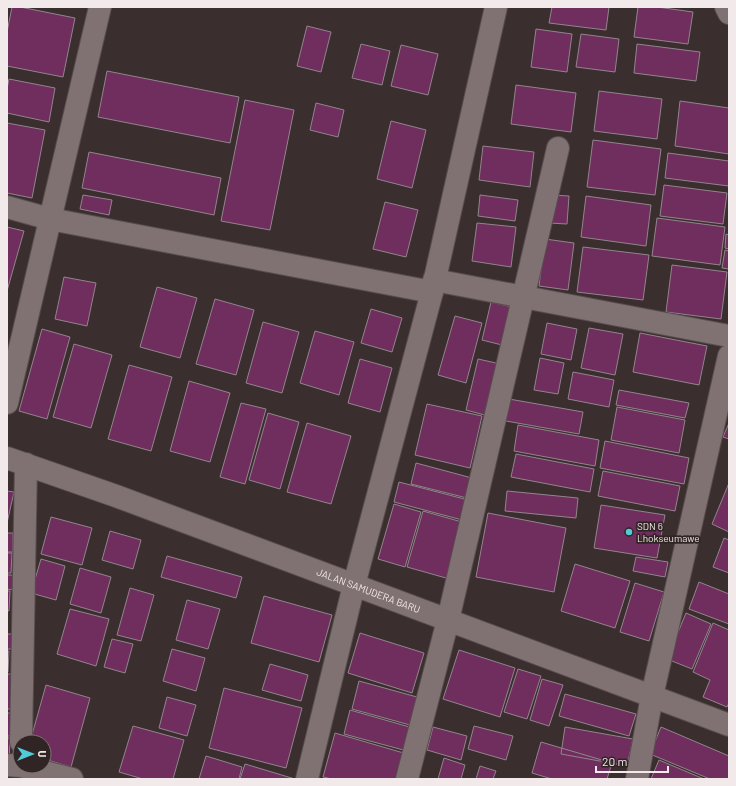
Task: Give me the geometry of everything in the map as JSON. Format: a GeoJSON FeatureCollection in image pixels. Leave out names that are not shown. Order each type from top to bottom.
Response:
{"type":"FeatureCollection","features":[{"type":"Feature","properties":{"kind":"street"},"geometry":{"type":"LineString","coordinates":[[7,402],[100,7]]}},
{"type":"Feature","properties":{"kind":"street"},"geometry":{"type":"LineString","coordinates":[[307,779],[354,585],[433,286],[496,7]]}},
{"type":"Feature","properties":{"kind":"street"},"geometry":{"type":"LineString","coordinates":[[726,7],[729,13]]}},
{"type":"Feature","properties":{"kind":"street"},"geometry":{"type":"LineString","coordinates":[[407,779],[448,620],[558,148]]}},
{"type":"Feature","properties":{"kind":"street"},"geometry":{"type":"LineString","coordinates":[[7,207],[50,219],[433,286],[524,297],[729,336]]}},
{"type":"Feature","properties":{"kind":"street"},"geometry":{"type":"LineString","coordinates":[[637,779],[652,696],[729,356]]}},
{"type":"Feature","properties":{"kind":"street"},"geometry":{"type":"LineString","coordinates":[[16,461],[21,734]]}},
{"type":"Feature","properties":{"kind":"street","name":"JALAN SAMUDERA BARU"},"geometry":{"type":"LineString","coordinates":[[16,461],[124,499],[729,725]]}},
{"type":"Feature","properties":{"kind":"street"},"geometry":{"type":"LineString","coordinates":[[52,774],[72,779]]}},
{"type":"Feature","properties":{"kind":"building"},"geometry":{"type":"Polygon","coordinates":[[[12,7],[20,7],[75,18],[63,77],[7,66],[7,32],[12,7]]]}},
{"type":"Feature","properties":{"kind":"building"},"geometry":{"type":"Polygon","coordinates":[[[552,7],[609,7],[606,30],[549,23],[552,7]]]}},
{"type":"Feature","properties":{"kind":"building"},"geometry":{"type":"Polygon","coordinates":[[[638,7],[657,7],[693,12],[688,44],[634,37],[638,7]]]}},
{"type":"Feature","properties":{"kind":"building"},"geometry":{"type":"Polygon","coordinates":[[[307,26],[331,32],[321,72],[297,66],[307,26]]]}},
{"type":"Feature","properties":{"kind":"building"},"geometry":{"type":"Polygon","coordinates":[[[536,29],[572,34],[567,72],[531,67],[536,29]]]}},
{"type":"Feature","properties":{"kind":"building"},"geometry":{"type":"Polygon","coordinates":[[[581,34],[619,39],[615,72],[576,67],[581,34]]]}},
{"type":"Feature","properties":{"kind":"building"},"geometry":{"type":"Polygon","coordinates":[[[361,44],[390,51],[382,85],[352,78],[361,44]]]}},
{"type":"Feature","properties":{"kind":"building"},"geometry":{"type":"Polygon","coordinates":[[[637,44],[700,52],[696,81],[634,73],[637,44]]]}},
{"type":"Feature","properties":{"kind":"building"},"geometry":{"type":"Polygon","coordinates":[[[401,45],[438,54],[428,95],[391,86],[401,45]]]}},
{"type":"Feature","properties":{"kind":"building"},"geometry":{"type":"Polygon","coordinates":[[[107,71],[239,97],[230,143],[98,117],[107,71]]]}},
{"type":"Feature","properties":{"kind":"building"},"geometry":{"type":"Polygon","coordinates":[[[9,79],[55,88],[49,122],[7,113],[7,89],[9,79]]]}},
{"type":"Feature","properties":{"kind":"building"},"geometry":{"type":"Polygon","coordinates":[[[516,85],[576,93],[571,132],[511,124],[516,85]]]}},
{"type":"Feature","properties":{"kind":"building"},"geometry":{"type":"Polygon","coordinates":[[[599,91],[662,99],[657,139],[594,131],[599,91]]]}},
{"type":"Feature","properties":{"kind":"building"},"geometry":{"type":"Polygon","coordinates":[[[245,100],[294,110],[270,230],[221,221],[245,100]]]}},
{"type":"Feature","properties":{"kind":"building"},"geometry":{"type":"Polygon","coordinates":[[[680,101],[729,108],[729,154],[675,146],[680,101]]]}},
{"type":"Feature","properties":{"kind":"building"},"geometry":{"type":"Polygon","coordinates":[[[316,103],[344,110],[338,137],[310,130],[316,103]]]}},
{"type":"Feature","properties":{"kind":"building"},"geometry":{"type":"Polygon","coordinates":[[[391,121],[426,130],[412,188],[377,179],[391,121]]]}},
{"type":"Feature","properties":{"kind":"building"},"geometry":{"type":"Polygon","coordinates":[[[7,123],[45,130],[32,198],[7,193],[7,123]]]}},
{"type":"Feature","properties":{"kind":"building"},"geometry":{"type":"Polygon","coordinates":[[[593,140],[661,149],[655,195],[587,187],[593,140]]]}},
{"type":"Feature","properties":{"kind":"building"},"geometry":{"type":"Polygon","coordinates":[[[483,146],[534,152],[530,187],[479,180],[483,146]]]}},
{"type":"Feature","properties":{"kind":"building"},"geometry":{"type":"Polygon","coordinates":[[[89,152],[221,178],[214,215],[82,188],[89,152]]]}},
{"type":"Feature","properties":{"kind":"building"},"geometry":{"type":"Polygon","coordinates":[[[668,153],[729,161],[729,186],[665,178],[668,153]]]}},
{"type":"Feature","properties":{"kind":"building"},"geometry":{"type":"Polygon","coordinates":[[[664,185],[727,193],[723,224],[660,216],[664,185]]]}},
{"type":"Feature","properties":{"kind":"building"},"geometry":{"type":"Polygon","coordinates":[[[83,195],[112,200],[109,215],[80,209],[83,195]]]}},
{"type":"Feature","properties":{"kind":"building"},"geometry":{"type":"Polygon","coordinates":[[[480,195],[518,200],[515,221],[478,216],[480,195]]]}},
{"type":"Feature","properties":{"kind":"building"},"geometry":{"type":"Polygon","coordinates":[[[551,195],[569,196],[567,224],[549,223],[551,195]]]}},
{"type":"Feature","properties":{"kind":"building"},"geometry":{"type":"Polygon","coordinates":[[[586,196],[651,205],[646,246],[581,237],[586,196]]]}},
{"type":"Feature","properties":{"kind":"building"},"geometry":{"type":"Polygon","coordinates":[[[385,202],[418,210],[406,257],[373,249],[385,202]]]}},
{"type":"Feature","properties":{"kind":"building"},"geometry":{"type":"Polygon","coordinates":[[[657,218],[725,227],[720,265],[652,256],[657,218]]]}},
{"type":"Feature","properties":{"kind":"building"},"geometry":{"type":"Polygon","coordinates":[[[477,223],[516,227],[511,267],[472,261],[477,223]]]}},
{"type":"Feature","properties":{"kind":"building"},"geometry":{"type":"Polygon","coordinates":[[[7,227],[24,231],[7,291],[7,227]]]}},
{"type":"Feature","properties":{"kind":"building"},"geometry":{"type":"Polygon","coordinates":[[[726,234],[729,235],[729,249],[725,248],[726,234]]]}},
{"type":"Feature","properties":{"kind":"building"},"geometry":{"type":"Polygon","coordinates":[[[545,239],[574,243],[568,290],[539,286],[545,239]]]}},
{"type":"Feature","properties":{"kind":"building"},"geometry":{"type":"Polygon","coordinates":[[[583,247],[649,255],[643,300],[577,292],[583,247]]]}},
{"type":"Feature","properties":{"kind":"building"},"geometry":{"type":"Polygon","coordinates":[[[725,250],[729,251],[729,269],[722,268],[725,250]]]}},
{"type":"Feature","properties":{"kind":"building"},"geometry":{"type":"Polygon","coordinates":[[[672,265],[727,272],[721,319],[666,312],[672,265]]]}},
{"type":"Feature","properties":{"kind":"building"},"geometry":{"type":"Polygon","coordinates":[[[64,277],[96,283],[87,326],[55,319],[64,277]]]}},
{"type":"Feature","properties":{"kind":"building"},"geometry":{"type":"Polygon","coordinates":[[[157,287],[197,298],[180,358],[140,347],[157,287]]]}},
{"type":"Feature","properties":{"kind":"building"},"geometry":{"type":"Polygon","coordinates":[[[215,299],[254,310],[236,375],[196,364],[215,299]]]}},
{"type":"Feature","properties":{"kind":"building"},"geometry":{"type":"Polygon","coordinates":[[[491,302],[516,308],[506,346],[482,340],[491,302]]]}},
{"type":"Feature","properties":{"kind":"building"},"geometry":{"type":"Polygon","coordinates":[[[371,309],[402,318],[392,352],[361,343],[371,309]]]}},
{"type":"Feature","properties":{"kind":"building"},"geometry":{"type":"Polygon","coordinates":[[[455,316],[482,323],[466,383],[438,375],[455,316]]]}},
{"type":"Feature","properties":{"kind":"building"},"geometry":{"type":"Polygon","coordinates":[[[263,322],[299,332],[282,393],[246,383],[263,322]]]}},
{"type":"Feature","properties":{"kind":"building"},"geometry":{"type":"Polygon","coordinates":[[[547,323],[577,329],[571,360],[541,354],[547,323]]]}},
{"type":"Feature","properties":{"kind":"building"},"geometry":{"type":"Polygon","coordinates":[[[589,328],[623,334],[615,375],[581,368],[589,328]]]}},
{"type":"Feature","properties":{"kind":"building"},"geometry":{"type":"Polygon","coordinates":[[[42,329],[70,337],[47,419],[19,411],[42,329]]]}},
{"type":"Feature","properties":{"kind":"building"},"geometry":{"type":"Polygon","coordinates":[[[315,331],[354,342],[339,395],[300,383],[315,331]]]}},
{"type":"Feature","properties":{"kind":"building"},"geometry":{"type":"Polygon","coordinates":[[[640,333],[707,346],[699,385],[633,372],[640,333]]]}},
{"type":"Feature","properties":{"kind":"building"},"geometry":{"type":"Polygon","coordinates":[[[74,344],[112,355],[91,428],[53,417],[74,344]]]}},
{"type":"Feature","properties":{"kind":"building"},"geometry":{"type":"Polygon","coordinates":[[[540,358],[564,363],[558,394],[534,390],[540,358]]]}},
{"type":"Feature","properties":{"kind":"building"},"geometry":{"type":"Polygon","coordinates":[[[360,359],[392,368],[380,412],[348,403],[360,359]]]}},
{"type":"Feature","properties":{"kind":"building"},"geometry":{"type":"Polygon","coordinates":[[[478,359],[505,365],[492,417],[466,410],[478,359]]]}},
{"type":"Feature","properties":{"kind":"building"},"geometry":{"type":"Polygon","coordinates":[[[129,365],[172,377],[151,451],[108,439],[129,365]]]}},
{"type":"Feature","properties":{"kind":"building"},"geometry":{"type":"Polygon","coordinates":[[[573,372],[614,380],[609,407],[568,399],[573,372]]]}},
{"type":"Feature","properties":{"kind":"building"},"geometry":{"type":"Polygon","coordinates":[[[189,381],[230,393],[210,462],[170,451],[189,381]]]}},
{"type":"Feature","properties":{"kind":"building"},"geometry":{"type":"Polygon","coordinates":[[[619,390],[689,403],[685,418],[616,405],[619,390]]]}},
{"type":"Feature","properties":{"kind":"building"},"geometry":{"type":"Polygon","coordinates":[[[509,399],[583,412],[579,434],[506,421],[509,399]]]}},
{"type":"Feature","properties":{"kind":"building"},"geometry":{"type":"Polygon","coordinates":[[[241,403],[266,409],[245,484],[220,477],[241,403]]]}},
{"type":"Feature","properties":{"kind":"building"},"geometry":{"type":"Polygon","coordinates":[[[427,404],[482,416],[470,468],[415,455],[427,404]]]}},
{"type":"Feature","properties":{"kind":"building"},"geometry":{"type":"Polygon","coordinates":[[[617,407],[685,420],[679,453],[611,440],[617,407]]]}},
{"type":"Feature","properties":{"kind":"building"},"geometry":{"type":"Polygon","coordinates":[[[268,413],[299,422],[280,489],[249,480],[268,413]]]}},
{"type":"Feature","properties":{"kind":"building"},"geometry":{"type":"Polygon","coordinates":[[[307,423],[351,436],[331,504],[287,492],[307,423]]]}},
{"type":"Feature","properties":{"kind":"building"},"geometry":{"type":"Polygon","coordinates":[[[729,423],[729,439],[723,437],[729,423]]]}},
{"type":"Feature","properties":{"kind":"building"},"geometry":{"type":"Polygon","coordinates":[[[518,425],[599,440],[595,466],[514,451],[518,425]]]}},
{"type":"Feature","properties":{"kind":"building"},"geometry":{"type":"Polygon","coordinates":[[[605,441],[689,458],[684,484],[600,468],[605,441]]]}},
{"type":"Feature","properties":{"kind":"building"},"geometry":{"type":"Polygon","coordinates":[[[516,454],[594,469],[590,492],[511,477],[516,454]]]}},
{"type":"Feature","properties":{"kind":"building"},"geometry":{"type":"Polygon","coordinates":[[[416,463],[472,478],[467,498],[411,484],[416,463]]]}},
{"type":"Feature","properties":{"kind":"building"},"geometry":{"type":"Polygon","coordinates":[[[603,471],[680,486],[675,511],[598,496],[603,471]]]}},
{"type":"Feature","properties":{"kind":"building"},"geometry":{"type":"Polygon","coordinates":[[[399,482],[472,501],[466,521],[394,502],[399,482]]]}},
{"type":"Feature","properties":{"kind":"building"},"geometry":{"type":"Polygon","coordinates":[[[729,483],[729,532],[712,524],[729,483]]]}},
{"type":"Feature","properties":{"kind":"building"},"geometry":{"type":"Polygon","coordinates":[[[7,491],[14,492],[7,523],[7,491]]]}},
{"type":"Feature","properties":{"kind":"building"},"geometry":{"type":"Polygon","coordinates":[[[507,491],[578,498],[576,518],[505,511],[507,491]]]}},
{"type":"Feature","properties":{"kind":"building"},"geometry":{"type":"Polygon","coordinates":[[[394,504],[421,512],[405,567],[378,559],[394,504]]]}},
{"type":"Feature","properties":{"kind":"building","name":"SDN 6 Lhokseumawe"},"geometry":{"type":"Polygon","coordinates":[[[601,505],[665,515],[657,558],[594,548],[601,505]]]}},
{"type":"Feature","properties":{"kind":"building"},"geometry":{"type":"Polygon","coordinates":[[[423,511],[469,524],[453,580],[407,567],[423,511]]]}},
{"type":"Feature","properties":{"kind":"building"},"geometry":{"type":"Polygon","coordinates":[[[488,513],[566,528],[554,592],[476,577],[488,513]]]}},
{"type":"Feature","properties":{"kind":"building"},"geometry":{"type":"Polygon","coordinates":[[[51,517],[92,528],[82,565],[41,554],[51,517]]]}},
{"type":"Feature","properties":{"kind":"building"},"geometry":{"type":"Polygon","coordinates":[[[110,531],[141,540],[133,569],[102,560],[110,531]]]}},
{"type":"Feature","properties":{"kind":"building"},"geometry":{"type":"Polygon","coordinates":[[[7,533],[13,533],[13,552],[7,552],[7,533]]]}},
{"type":"Feature","properties":{"kind":"building"},"geometry":{"type":"Polygon","coordinates":[[[724,538],[729,540],[729,573],[713,567],[724,538]]]}},
{"type":"Feature","properties":{"kind":"building"},"geometry":{"type":"Polygon","coordinates":[[[7,553],[12,553],[11,573],[7,573],[7,553]]]}},
{"type":"Feature","properties":{"kind":"building"},"geometry":{"type":"Polygon","coordinates":[[[167,556],[242,577],[236,598],[161,577],[167,556]]]}},
{"type":"Feature","properties":{"kind":"building"},"geometry":{"type":"Polygon","coordinates":[[[636,557],[668,562],[665,577],[633,571],[636,557]]]}},
{"type":"Feature","properties":{"kind":"building"},"geometry":{"type":"Polygon","coordinates":[[[41,559],[65,566],[56,600],[31,593],[41,559]]]}},
{"type":"Feature","properties":{"kind":"building"},"geometry":{"type":"Polygon","coordinates":[[[575,564],[630,581],[615,628],[561,611],[575,564]]]}},
{"type":"Feature","properties":{"kind":"building"},"geometry":{"type":"Polygon","coordinates":[[[80,568],[111,577],[101,613],[70,604],[80,568]]]}},
{"type":"Feature","properties":{"kind":"building"},"geometry":{"type":"Polygon","coordinates":[[[7,575],[13,575],[13,590],[7,589],[7,575]]]}},
{"type":"Feature","properties":{"kind":"building"},"geometry":{"type":"Polygon","coordinates":[[[699,582],[729,594],[729,624],[689,609],[699,582]]]}},
{"type":"Feature","properties":{"kind":"building"},"geometry":{"type":"Polygon","coordinates":[[[635,583],[664,592],[649,641],[620,632],[635,583]]]}},
{"type":"Feature","properties":{"kind":"building"},"geometry":{"type":"Polygon","coordinates":[[[130,588],[154,595],[141,641],[117,635],[130,588]]]}},
{"type":"Feature","properties":{"kind":"building"},"geometry":{"type":"Polygon","coordinates":[[[7,591],[10,591],[9,611],[7,610],[7,591]]]}},
{"type":"Feature","properties":{"kind":"building"},"geometry":{"type":"Polygon","coordinates":[[[264,596],[332,615],[319,662],[251,643],[264,596]]]}},
{"type":"Feature","properties":{"kind":"building"},"geometry":{"type":"Polygon","coordinates":[[[187,600],[220,609],[208,649],[176,640],[187,600]]]}},
{"type":"Feature","properties":{"kind":"building"},"geometry":{"type":"Polygon","coordinates":[[[70,609],[109,619],[96,666],[57,654],[70,609]]]}},
{"type":"Feature","properties":{"kind":"building"},"geometry":{"type":"Polygon","coordinates":[[[686,613],[711,624],[692,669],[667,659],[686,613]]]}},
{"type":"Feature","properties":{"kind":"building"},"geometry":{"type":"Polygon","coordinates":[[[713,623],[729,630],[729,703],[727,707],[703,697],[710,680],[693,672],[713,623]]]}},
{"type":"Feature","properties":{"kind":"building"},"geometry":{"type":"Polygon","coordinates":[[[360,633],[424,653],[412,693],[348,673],[360,633]]]}},
{"type":"Feature","properties":{"kind":"building"},"geometry":{"type":"Polygon","coordinates":[[[7,634],[16,634],[16,649],[7,649],[7,634]]]}},
{"type":"Feature","properties":{"kind":"building"},"geometry":{"type":"Polygon","coordinates":[[[112,639],[133,644],[125,673],[104,667],[112,639]]]}},
{"type":"Feature","properties":{"kind":"building"},"geometry":{"type":"Polygon","coordinates":[[[172,649],[205,658],[196,691],[163,681],[172,649]]]}},
{"type":"Feature","properties":{"kind":"building"},"geometry":{"type":"Polygon","coordinates":[[[459,650],[515,668],[500,717],[443,699],[459,650]]]}},
{"type":"Feature","properties":{"kind":"building"},"geometry":{"type":"Polygon","coordinates":[[[7,651],[9,651],[8,672],[7,672],[7,651]]]}},
{"type":"Feature","properties":{"kind":"building"},"geometry":{"type":"Polygon","coordinates":[[[270,664],[308,675],[301,701],[262,690],[270,664]]]}},
{"type":"Feature","properties":{"kind":"building"},"geometry":{"type":"Polygon","coordinates":[[[518,669],[541,676],[527,719],[504,712],[518,669]]]}},
{"type":"Feature","properties":{"kind":"building"},"geometry":{"type":"Polygon","coordinates":[[[7,674],[13,674],[12,709],[7,709],[7,674]]]}},
{"type":"Feature","properties":{"kind":"building"},"geometry":{"type":"Polygon","coordinates":[[[542,679],[563,685],[549,726],[530,720],[542,679]]]}},
{"type":"Feature","properties":{"kind":"building"},"geometry":{"type":"Polygon","coordinates":[[[359,681],[417,697],[410,725],[352,709],[359,681]]]}},
{"type":"Feature","properties":{"kind":"building"},"geometry":{"type":"Polygon","coordinates":[[[46,685],[90,698],[71,767],[52,761],[52,734],[32,734],[46,685]]]}},
{"type":"Feature","properties":{"kind":"building"},"geometry":{"type":"Polygon","coordinates":[[[224,688],[302,708],[286,768],[209,748],[224,688]]]}},
{"type":"Feature","properties":{"kind":"building"},"geometry":{"type":"Polygon","coordinates":[[[565,694],[636,714],[629,736],[559,716],[565,694]]]}},
{"type":"Feature","properties":{"kind":"building"},"geometry":{"type":"Polygon","coordinates":[[[167,697],[196,705],[187,736],[159,728],[167,697]]]}},
{"type":"Feature","properties":{"kind":"building"},"geometry":{"type":"Polygon","coordinates":[[[350,710],[413,728],[407,751],[344,734],[350,710]]]}},
{"type":"Feature","properties":{"kind":"building"},"geometry":{"type":"Polygon","coordinates":[[[7,713],[11,713],[10,736],[7,736],[7,713]]]}},
{"type":"Feature","properties":{"kind":"building"},"geometry":{"type":"Polygon","coordinates":[[[133,726],[184,740],[173,779],[143,779],[119,772],[133,726]]]}},
{"type":"Feature","properties":{"kind":"building"},"geometry":{"type":"Polygon","coordinates":[[[474,726],[513,736],[506,760],[468,749],[474,726]]]}},
{"type":"Feature","properties":{"kind":"building"},"geometry":{"type":"Polygon","coordinates":[[[433,727],[467,736],[461,760],[427,750],[433,727]]]}},
{"type":"Feature","properties":{"kind":"building"},"geometry":{"type":"Polygon","coordinates":[[[565,727],[633,739],[627,766],[561,754],[565,727]]]}},
{"type":"Feature","properties":{"kind":"building"},"geometry":{"type":"Polygon","coordinates":[[[661,727],[729,756],[729,779],[710,779],[650,754],[661,727]]]}},
{"type":"Feature","properties":{"kind":"building"},"geometry":{"type":"Polygon","coordinates":[[[335,733],[407,754],[400,779],[332,779],[323,777],[335,733]]]}},
{"type":"Feature","properties":{"kind":"building"},"geometry":{"type":"Polygon","coordinates":[[[7,738],[10,738],[9,762],[7,762],[7,738]]]}},
{"type":"Feature","properties":{"kind":"building"},"geometry":{"type":"Polygon","coordinates":[[[541,742],[612,763],[607,779],[552,779],[532,773],[541,742]]]}},
{"type":"Feature","properties":{"kind":"building"},"geometry":{"type":"Polygon","coordinates":[[[206,756],[242,767],[239,779],[199,779],[206,756]]]}},
{"type":"Feature","properties":{"kind":"building"},"geometry":{"type":"Polygon","coordinates":[[[444,758],[465,765],[461,779],[438,779],[444,758]]]}},
{"type":"Feature","properties":{"kind":"building"},"geometry":{"type":"Polygon","coordinates":[[[659,760],[704,779],[651,779],[659,760]]]}},
{"type":"Feature","properties":{"kind":"building"},"geometry":{"type":"Polygon","coordinates":[[[245,764],[295,779],[240,779],[245,764]]]}},
{"type":"Feature","properties":{"kind":"building"},"geometry":{"type":"Polygon","coordinates":[[[480,766],[496,771],[493,779],[476,779],[480,766]]]}},
{"type":"Feature","properties":{"kind":"place","name":"SDN 6 Lhokseumawe"},"geometry":{"type":"Point","coordinates":[629,532]}}]}
